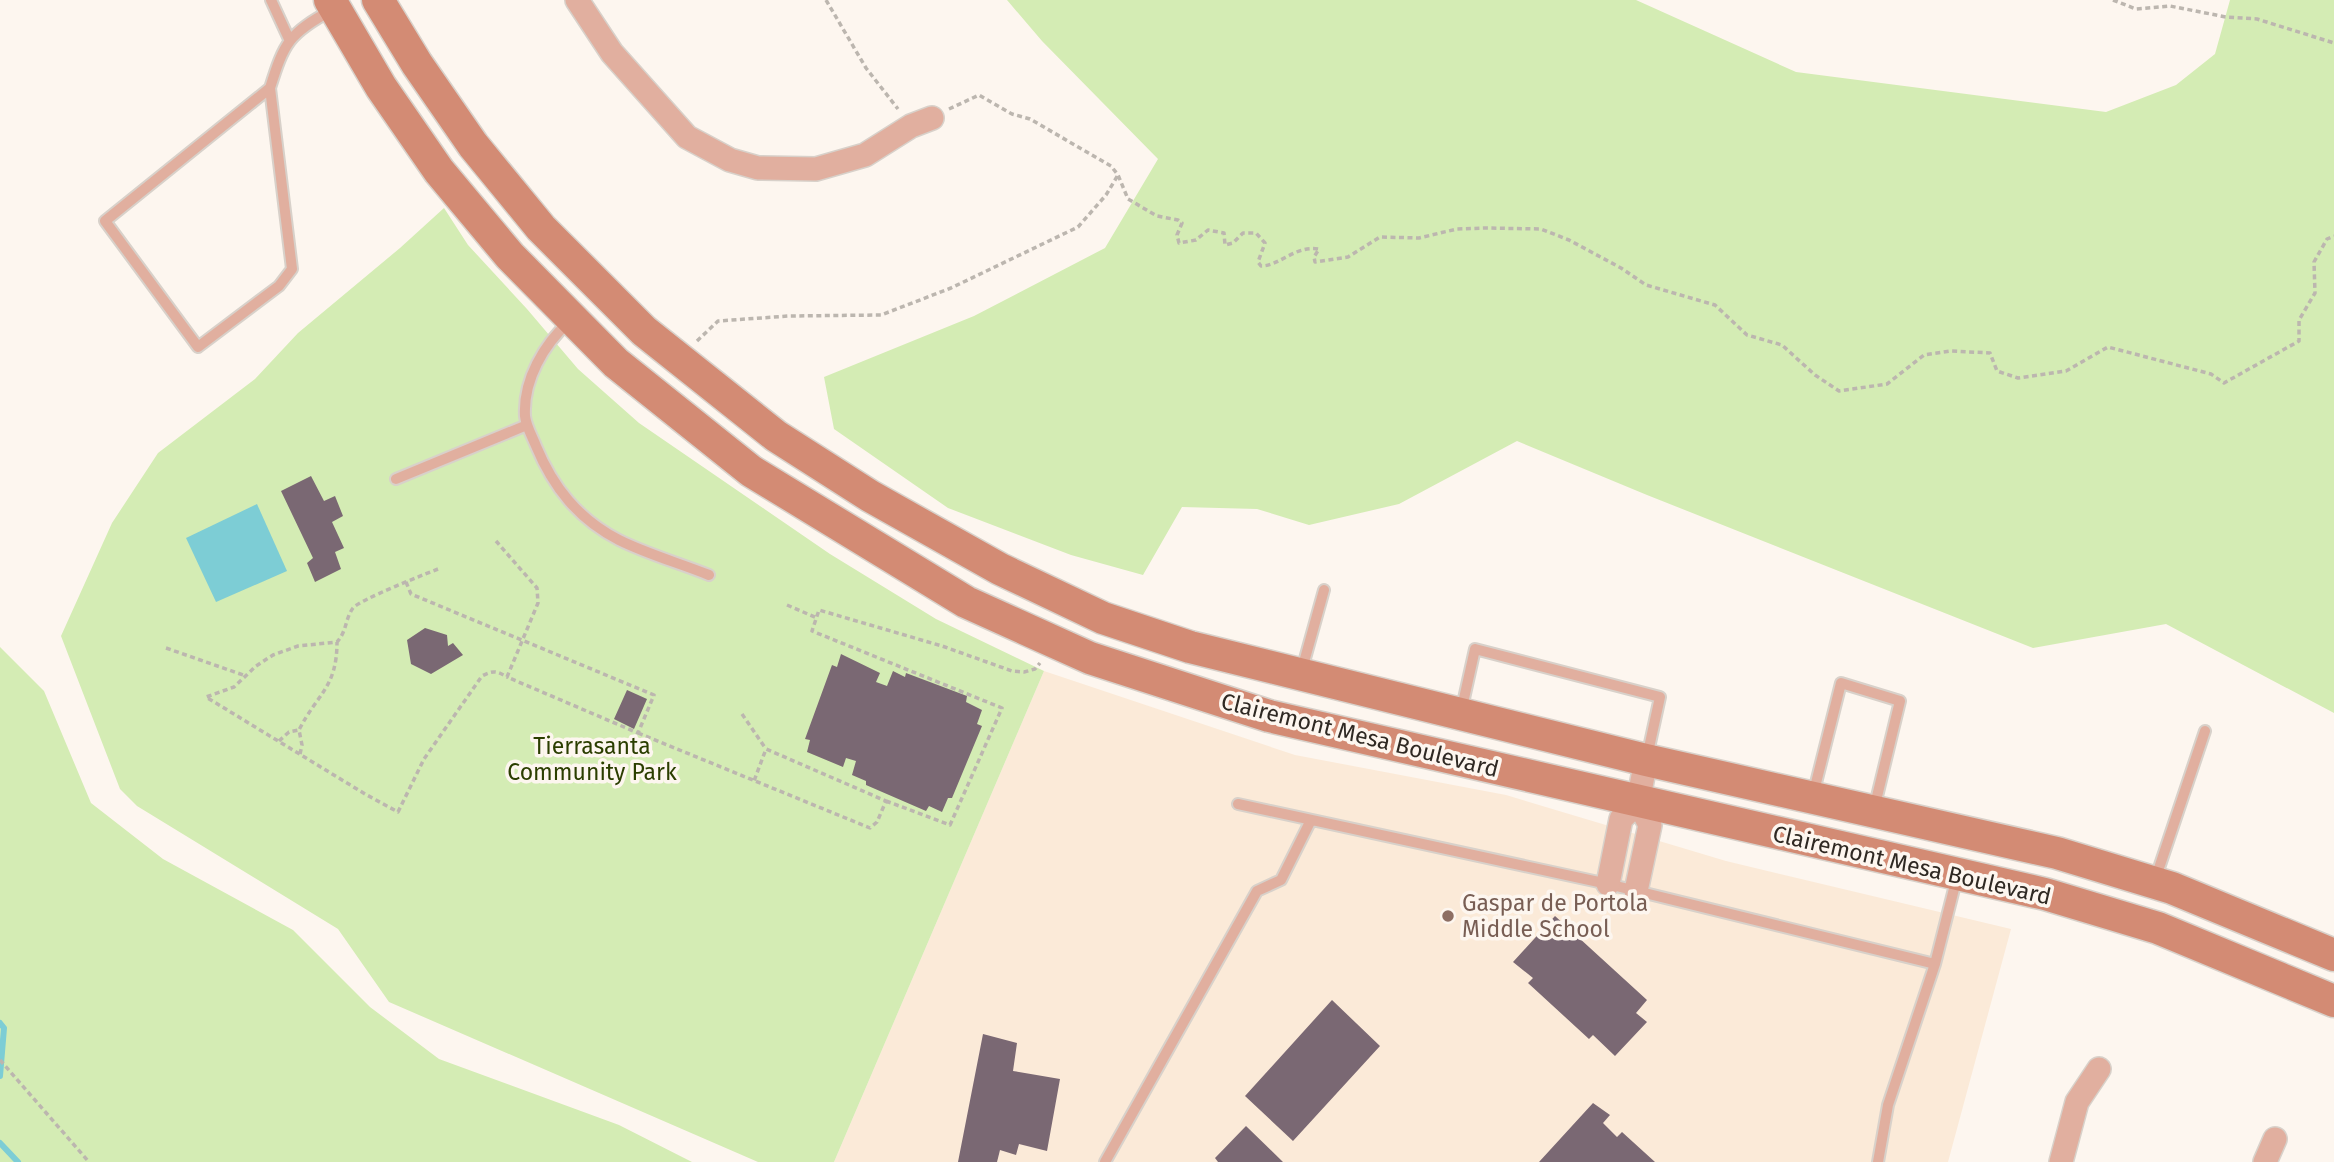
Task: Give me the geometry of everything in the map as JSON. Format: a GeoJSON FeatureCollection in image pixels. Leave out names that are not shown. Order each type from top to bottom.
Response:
{"type":"FeatureCollection","features":[{"type":"Feature","properties":{"kind":"main road","name":"Clairemont Mesa Boulevard"},"geometry":{"type":"LineString","coordinates":[[379,0],[417,64],[473,145],[541,228],[644,331],[776,436],[870,496],[1000,569],[1103,618],[1190,647],[1646,760],[2057,853],[2172,888],[2334,955]]}},
{"type":"Feature","properties":{"kind":"main road","name":"Clairemont Mesa Boulevard"},"geometry":{"type":"LineString","coordinates":[[338,3],[381,87],[439,171],[510,256],[616,363],[751,471],[966,601],[1090,658],[1269,716],[2045,894],[2158,928],[2334,1001]]}},
{"type":"Feature","properties":{"kind":"main road"},"geometry":{"type":"LineString","coordinates":[[571,320],[581,314],[611,316],[644,331]]}},
{"type":"Feature","properties":{"kind":"street"},"geometry":{"type":"LineString","coordinates":[[577,0],[612,53],[687,137],[730,160],[758,168],[816,169],[865,155],[922,122]]}},
{"type":"Feature","properties":{"kind":"street"},"geometry":{"type":"LineString","coordinates":[[1608,884],[1621,819],[1638,802],[1646,760]]}},
{"type":"Feature","properties":{"kind":"street"},"geometry":{"type":"LineString","coordinates":[[1636,891],[1650,825],[1638,802]]}},
{"type":"Feature","properties":{"kind":"street"},"geometry":{"type":"LineString","coordinates":[[2061,1162],[2077,1102],[2099,1069]]}},
{"type":"Feature","properties":{"kind":"street"},"geometry":{"type":"LineString","coordinates":[[2265,1162],[2275,1139]]}},
{"type":"Feature","properties":{"kind":"lane"},"geometry":{"type":"LineString","coordinates":[[271,0],[289,39]]}},
{"type":"Feature","properties":{"kind":"lane"},"geometry":{"type":"LineString","coordinates":[[270,88],[105,221],[198,347],[279,286],[292,269],[270,88],[289,39],[338,3]]}},
{"type":"Feature","properties":{"kind":"lane"},"geometry":{"type":"LineString","coordinates":[[571,320],[542,351],[529,386],[525,414],[542,460],[562,495],[587,519],[618,540],[709,575]]}},
{"type":"Feature","properties":{"kind":"lane"},"geometry":{"type":"LineString","coordinates":[[396,479],[527,425]]}},
{"type":"Feature","properties":{"kind":"lane"},"geometry":{"type":"LineString","coordinates":[[1301,676],[1324,590]]}},
{"type":"Feature","properties":{"kind":"lane"},"geometry":{"type":"LineString","coordinates":[[1461,715],[1475,649],[1660,697],[1646,760]]}},
{"type":"Feature","properties":{"kind":"lane"},"geometry":{"type":"LineString","coordinates":[[1812,798],[1841,683],[1900,701],[1873,812]]}},
{"type":"Feature","properties":{"kind":"lane"},"geometry":{"type":"LineString","coordinates":[[2154,883],[2205,731]]}},
{"type":"Feature","properties":{"kind":"lane"},"geometry":{"type":"LineString","coordinates":[[1238,804],[1608,884],[1935,964]]}},
{"type":"Feature","properties":{"kind":"lane"},"geometry":{"type":"LineString","coordinates":[[1105,1162],[1257,891],[1280,880],[1311,820]]}},
{"type":"Feature","properties":{"kind":"lane"},"geometry":{"type":"LineString","coordinates":[[1878,1162],[1888,1105],[1935,964],[1958,874]]}},
{"type":"Feature","properties":{"kind":"path"},"geometry":{"type":"LineString","coordinates":[[826,0],[866,68],[922,122],[979,95],[1012,114],[1030,119],[1111,166],[1118,175],[1128,199],[1157,216],[1182,223],[1177,235],[1179,243],[1196,240],[1208,230],[1224,233],[1225,245],[1233,243],[1243,233],[1256,233],[1265,243],[1258,262],[1261,267],[1311,247],[1320,249],[1314,257],[1315,262],[1348,257],[1380,237],[1419,238],[1457,229],[1541,229],[1569,240],[1646,285],[1715,305],[1747,335],[1782,345],[1815,375],[1839,391],[1887,384],[1924,355],[1951,351],[1990,353],[1997,371],[2018,378],[2066,371],[2108,347],[2211,374],[2224,383],[2299,341],[2299,320],[2315,293],[2314,262],[2327,239],[2334,236]]}},
{"type":"Feature","properties":{"kind":"path"},"geometry":{"type":"LineString","coordinates":[[2113,0],[2136,9],[2170,6],[2226,17],[2258,19],[2334,43]]}},
{"type":"Feature","properties":{"kind":"path"},"geometry":{"type":"LineString","coordinates":[[678,359],[718,321],[789,316],[881,315],[951,288],[1078,227],[1106,195],[1118,175]]}},
{"type":"Feature","properties":{"kind":"path"},"geometry":{"type":"LineString","coordinates":[[496,541],[537,588],[538,603],[507,677]]}},
{"type":"Feature","properties":{"kind":"path"},"geometry":{"type":"LineString","coordinates":[[279,741],[289,732],[299,730],[329,686],[334,674],[337,642],[346,632],[354,607],[406,581],[438,569]]}},
{"type":"Feature","properties":{"kind":"path"},"geometry":{"type":"LineString","coordinates":[[406,581],[411,594],[654,695],[638,733]]}},
{"type":"Feature","properties":{"kind":"path"},"geometry":{"type":"LineString","coordinates":[[787,605],[817,618]]}},
{"type":"Feature","properties":{"kind":"path"},"geometry":{"type":"LineString","coordinates":[[742,714],[766,749],[886,801],[950,825],[1002,708],[812,631],[819,610],[1012,671],[1035,669],[1040,663]]}},
{"type":"Feature","properties":{"kind":"path"},"geometry":{"type":"LineString","coordinates":[[337,642],[298,646],[273,655],[234,687],[206,697],[398,811],[424,759],[482,676],[497,671],[638,733],[870,828],[877,822],[886,801]]}},
{"type":"Feature","properties":{"kind":"path"},"geometry":{"type":"LineString","coordinates":[[166,648],[246,676]]}},
{"type":"Feature","properties":{"kind":"path"},"geometry":{"type":"LineString","coordinates":[[299,730],[302,745],[300,754]]}},
{"type":"Feature","properties":{"kind":"path"},"geometry":{"type":"LineString","coordinates":[[754,781],[766,749]]}},
{"type":"Feature","properties":{"kind":"path"},"geometry":{"type":"LineString","coordinates":[[0,1060],[89,1162]]}},
{"type":"Feature","properties":{"kind":"shaded area","name":"Gaspar de Portola Middle School"},"geometry":{"type":"Polygon","coordinates":[[[1044,671],[1295,755],[1506,795],[1726,861],[2011,929],[1948,1162],[834,1162],[1044,671]]]}},
{"type":"Feature","properties":{"kind":"green space"},"geometry":{"type":"Polygon","coordinates":[[[1007,0],[1636,0],[1796,72],[2106,112],[2176,85],[2215,54],[2230,0],[2334,0],[2334,713],[2166,624],[2033,648],[1517,441],[1399,504],[1309,525],[1257,509],[1182,507],[1143,575],[1071,555],[948,508],[834,429],[824,377],[974,316],[1105,248],[1158,159],[1042,41],[1007,0]]]}},
{"type":"Feature","properties":{"kind":"green space","name":"Tierrasanta Community Park"},"geometry":{"type":"Polygon","coordinates":[[[444,208],[468,245],[578,369],[639,423],[830,554],[936,619],[1044,671],[834,1162],[758,1162],[389,1002],[338,929],[137,806],[120,789],[61,636],[112,523],[158,453],[255,379],[298,333],[444,208]]]}},
{"type":"Feature","properties":{"kind":"green space"},"geometry":{"type":"Polygon","coordinates":[[[0,647],[44,691],[91,803],[163,859],[293,930],[370,1007],[439,1059],[619,1125],[692,1162],[0,1162],[0,647]]]}},
{"type":"Feature","properties":{"kind":"water"},"geometry":{"type":"Polygon","coordinates":[[[257,504],[287,571],[216,602],[186,538],[257,504]]]}},
{"type":"Feature","properties":{"kind":"building"},"geometry":{"type":"Polygon","coordinates":[[[311,476],[324,501],[335,496],[343,516],[332,522],[344,548],[335,552],[341,569],[315,582],[307,563],[313,558],[281,491],[311,476]]]}},
{"type":"Feature","properties":{"kind":"building"},"geometry":{"type":"Polygon","coordinates":[[[425,628],[447,635],[448,646],[453,643],[463,655],[431,674],[411,664],[407,640],[425,628]]]}},
{"type":"Feature","properties":{"kind":"building"},"geometry":{"type":"Polygon","coordinates":[[[841,654],[880,673],[876,682],[887,686],[893,671],[905,677],[906,673],[967,696],[966,702],[982,710],[977,724],[982,726],[952,798],[948,798],[942,812],[929,806],[926,811],[866,785],[866,781],[852,775],[856,761],[846,758],[843,767],[807,752],[810,740],[805,739],[832,665],[837,667],[841,654]]]}},
{"type":"Feature","properties":{"kind":"building"},"geometry":{"type":"Polygon","coordinates":[[[627,690],[647,699],[634,729],[614,719],[627,690]]]}},
{"type":"Feature","properties":{"kind":"building"},"geometry":{"type":"Polygon","coordinates":[[[1555,916],[1647,1000],[1636,1013],[1647,1022],[1615,1056],[1593,1035],[1589,1039],[1528,983],[1533,978],[1513,962],[1555,916]]]}},
{"type":"Feature","properties":{"kind":"building"},"geometry":{"type":"Polygon","coordinates":[[[1332,1000],[1380,1046],[1293,1141],[1245,1096],[1332,1000]]]}},
{"type":"Feature","properties":{"kind":"building"},"geometry":{"type":"Polygon","coordinates":[[[983,1034],[1017,1043],[1013,1071],[1060,1079],[1047,1151],[1019,1144],[1016,1155],[1000,1150],[997,1162],[958,1162],[983,1034]]]}},
{"type":"Feature","properties":{"kind":"building"},"geometry":{"type":"Polygon","coordinates":[[[1593,1103],[1610,1115],[1603,1123],[1617,1137],[1622,1132],[1655,1162],[1539,1162],[1593,1103]]]}},
{"type":"Feature","properties":{"kind":"building"},"geometry":{"type":"Polygon","coordinates":[[[1246,1126],[1283,1162],[1218,1162],[1215,1158],[1246,1126]]]}},
{"type":"Feature","properties":{"kind":"waterway"},"geometry":{"type":"LineString","coordinates":[[0,1023],[4,1028],[0,1076]]}},
{"type":"Feature","properties":{"kind":"waterway"},"geometry":{"type":"LineString","coordinates":[[0,1143],[18,1162]]}},
{"type":"Feature","properties":{"kind":"place","name":"Gaspar de Portola Middle School"},"geometry":{"type":"Point","coordinates":[1448,916]}}]}
